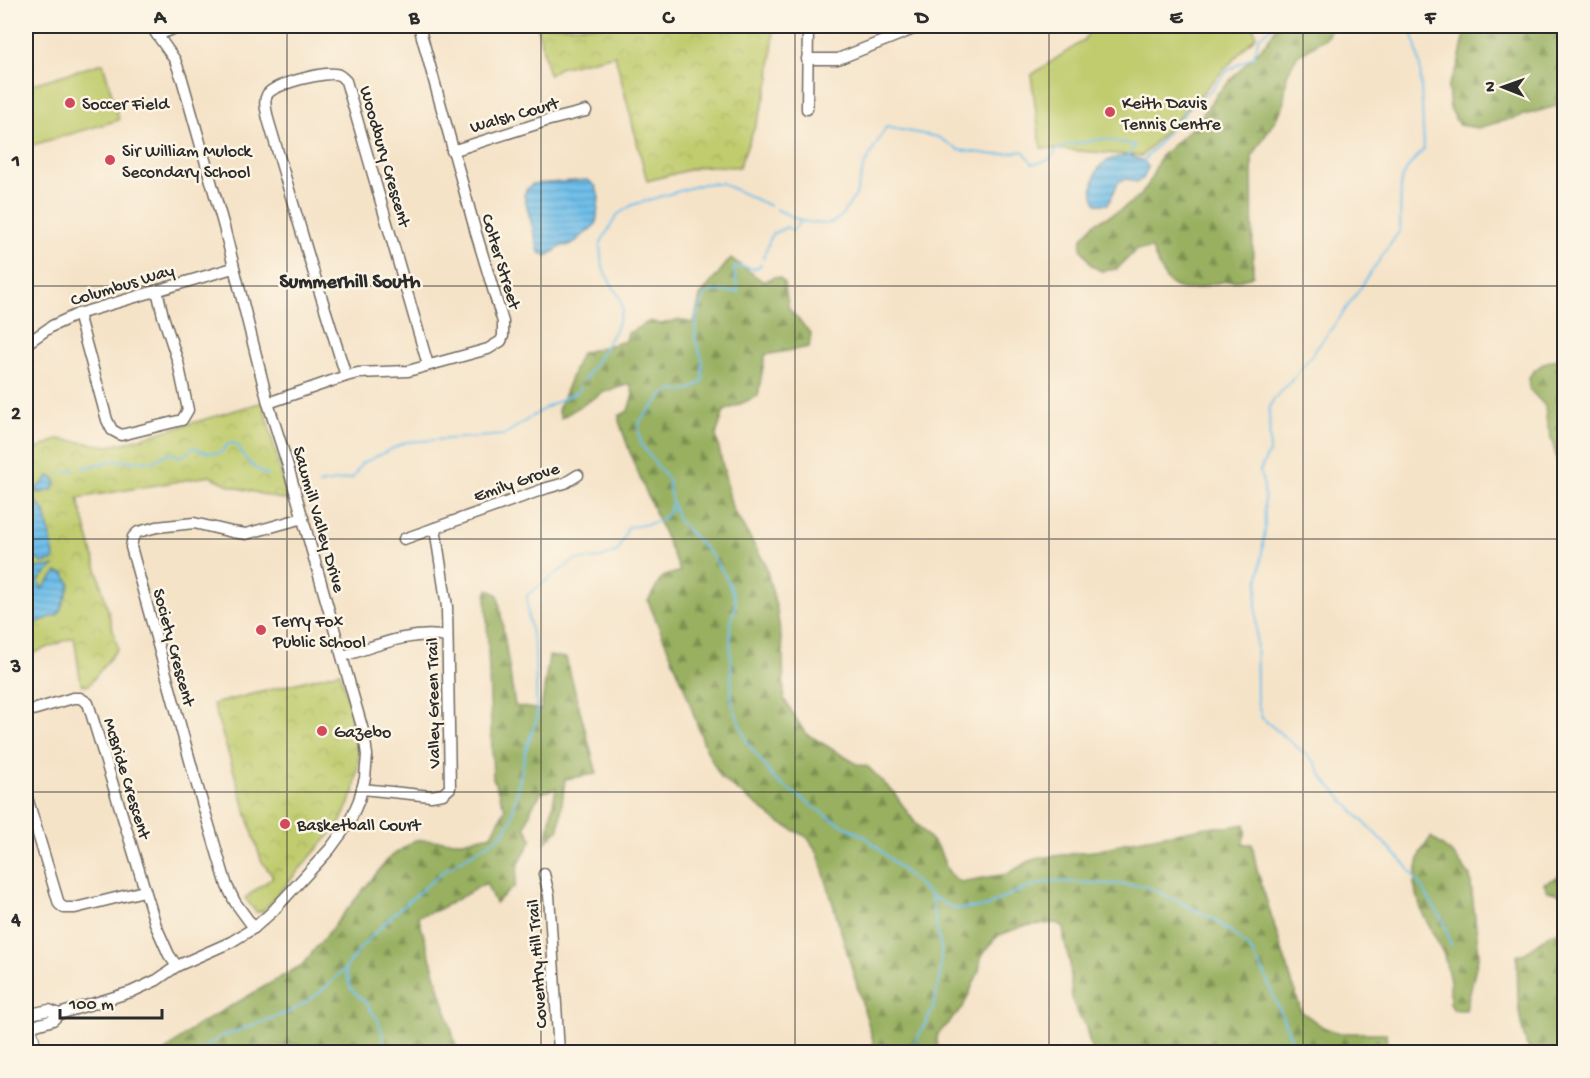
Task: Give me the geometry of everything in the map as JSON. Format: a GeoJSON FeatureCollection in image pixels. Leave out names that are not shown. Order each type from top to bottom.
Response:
{"type":"FeatureCollection","features":[{"type":"Feature","properties":{"kind":"main road"},"geometry":{"type":"LineString","coordinates":[[27,1019],[36,1053]]}},
{"type":"Feature","properties":{"kind":"street"},"geometry":{"type":"LineString","coordinates":[[154,30],[181,26]]}},
{"type":"Feature","properties":{"kind":"street","name":"Colter Street"},"geometry":{"type":"LineString","coordinates":[[268,403],[346,376],[358,373],[408,371],[488,349],[501,341],[503,322],[452,151],[419,26]]}},
{"type":"Feature","properties":{"kind":"street"},"geometry":{"type":"LineString","coordinates":[[807,109],[808,26]]}},
{"type":"Feature","properties":{"kind":"street"},"geometry":{"type":"LineString","coordinates":[[807,59],[838,59],[921,26]]}},
{"type":"Feature","properties":{"kind":"street","name":"Sawmill Valley Drive"},"geometry":{"type":"LineString","coordinates":[[27,1019],[49,1010],[59,1014],[131,992],[158,980],[177,966],[231,942],[254,928],[272,912],[330,849],[349,823],[362,789],[367,755],[364,734],[343,656],[268,403],[224,227],[182,79],[175,60],[154,30]]}},
{"type":"Feature","properties":{"kind":"street","name":"Woodbury Crescent"},"geometry":{"type":"LineString","coordinates":[[346,376],[304,242],[268,119],[265,101],[271,89],[302,78],[322,75],[340,75],[346,81],[428,364]]}},
{"type":"Feature","properties":{"kind":"street","name":"Walsh Court"},"geometry":{"type":"LineString","coordinates":[[452,151],[546,121],[586,111]]}},
{"type":"Feature","properties":{"kind":"street","name":"Columbus Way"},"geometry":{"type":"LineString","coordinates":[[26,344],[52,326],[78,314],[233,268]]}},
{"type":"Feature","properties":{"kind":"street"},"geometry":{"type":"LineString","coordinates":[[78,314],[107,420],[112,430],[122,435],[182,420],[188,410],[178,362],[163,315],[158,290]]}},
{"type":"Feature","properties":{"kind":"street","name":"Emily Grove"},"geometry":{"type":"LineString","coordinates":[[435,528],[560,485],[578,475]]}},
{"type":"Feature","properties":{"kind":"street","name":"Society Crescent"},"geometry":{"type":"LineString","coordinates":[[254,928],[235,902],[227,886],[184,742],[131,547],[133,537],[138,532],[158,527],[194,523],[246,534],[303,518]]}},
{"type":"Feature","properties":{"kind":"street"},"geometry":{"type":"LineString","coordinates":[[404,539],[435,528]]}},
{"type":"Feature","properties":{"kind":"street","name":"Valley Green Trail"},"geometry":{"type":"LineString","coordinates":[[362,789],[431,796],[443,794],[450,788],[447,607],[435,528]]}},
{"type":"Feature","properties":{"kind":"street"},"geometry":{"type":"LineString","coordinates":[[343,656],[419,635],[447,637]]}},
{"type":"Feature","properties":{"kind":"street","name":"McBride Crescent"},"geometry":{"type":"LineString","coordinates":[[26,712],[74,698],[80,698],[88,703],[144,891],[163,941],[177,966]]}},
{"type":"Feature","properties":{"kind":"street"},"geometry":{"type":"LineString","coordinates":[[26,794],[59,904],[64,908],[75,908],[144,891]]}},
{"type":"Feature","properties":{"kind":"street","name":"Coventry Hill Trail"},"geometry":{"type":"LineString","coordinates":[[544,874],[549,895],[559,1053]]}},
{"type":"Feature","properties":{"kind":"green space"},"geometry":{"type":"Polygon","coordinates":[[[537,26],[774,26],[770,78],[761,111],[739,167],[703,166],[647,181],[615,55],[559,68],[549,75],[537,26]]]}},
{"type":"Feature","properties":{"kind":"green space","name":"Keith Davis Tennis Centre"},"geometry":{"type":"Polygon","coordinates":[[[1093,26],[1253,26],[1256,36],[1142,156],[1041,148],[1031,75],[1083,41],[1093,26]]]}},
{"type":"Feature","properties":{"kind":"green space"},"geometry":{"type":"Polygon","coordinates":[[[1277,26],[1332,26],[1327,37],[1297,56],[1287,75],[1283,107],[1252,157],[1253,275],[1241,280],[1194,289],[1176,287],[1170,284],[1162,272],[1152,249],[1137,249],[1117,269],[1101,271],[1092,266],[1081,248],[1082,238],[1095,223],[1119,211],[1141,195],[1160,157],[1194,126],[1218,93],[1267,42],[1277,26]]]}},
{"type":"Feature","properties":{"kind":"green space"},"geometry":{"type":"Polygon","coordinates":[[[1465,26],[1560,26],[1564,31],[1564,104],[1478,128],[1459,125],[1450,110],[1448,87],[1458,65],[1465,26]]]}},
{"type":"Feature","properties":{"kind":"green space","name":"Soccer Field"},"geometry":{"type":"Polygon","coordinates":[[[103,63],[119,120],[26,147],[26,86],[103,63]]]}},
{"type":"Feature","properties":{"kind":"green space"},"geometry":{"type":"Polygon","coordinates":[[[731,258],[764,282],[774,277],[780,278],[784,283],[789,309],[811,334],[809,347],[765,355],[758,396],[724,411],[716,435],[732,508],[765,563],[777,610],[783,653],[784,699],[805,733],[857,764],[868,767],[894,793],[914,821],[939,849],[951,875],[960,882],[1007,874],[1039,858],[1101,850],[1127,842],[1208,827],[1245,824],[1246,832],[1242,844],[1252,844],[1257,870],[1301,1011],[1323,1027],[1338,1033],[1386,1033],[1387,1049],[1384,1052],[1092,1052],[1085,1024],[1079,1017],[1072,1000],[1070,964],[1064,928],[1055,923],[1024,926],[997,936],[981,958],[979,971],[963,1007],[938,1034],[938,1052],[872,1052],[873,1040],[818,853],[807,837],[780,823],[721,778],[705,747],[683,684],[648,601],[662,577],[680,571],[634,464],[619,421],[619,416],[628,411],[633,394],[630,384],[604,392],[561,418],[558,410],[581,353],[626,341],[628,333],[650,321],[661,324],[678,320],[694,323],[700,296],[731,258]]]}},
{"type":"Feature","properties":{"kind":"green space"},"geometry":{"type":"Polygon","coordinates":[[[1556,359],[1564,362],[1564,482],[1547,424],[1545,406],[1530,390],[1529,377],[1541,365],[1556,359]]]}},
{"type":"Feature","properties":{"kind":"green space"},"geometry":{"type":"Polygon","coordinates":[[[263,402],[288,501],[231,486],[210,476],[78,498],[118,648],[88,686],[81,684],[74,637],[26,656],[26,454],[58,439],[109,446],[128,442],[263,402]]]}},
{"type":"Feature","properties":{"kind":"green space"},"geometry":{"type":"Polygon","coordinates":[[[488,589],[498,595],[515,706],[541,710],[549,656],[566,658],[597,774],[565,779],[559,829],[546,842],[556,788],[541,793],[532,807],[525,827],[532,839],[518,866],[515,886],[495,903],[486,883],[438,910],[418,916],[458,1052],[369,1052],[352,1049],[317,1051],[293,1044],[244,1052],[164,1052],[196,1026],[302,965],[389,858],[415,840],[463,841],[492,835],[505,809],[493,778],[486,595],[488,589]]]}},
{"type":"Feature","properties":{"kind":"green space"},"geometry":{"type":"Polygon","coordinates":[[[340,672],[359,757],[354,792],[340,823],[262,912],[256,912],[245,898],[273,877],[261,860],[213,704],[340,672]]]}},
{"type":"Feature","properties":{"kind":"green space"},"geometry":{"type":"Polygon","coordinates":[[[1431,837],[1454,855],[1470,876],[1479,953],[1466,1010],[1454,1010],[1450,1004],[1450,981],[1444,955],[1422,912],[1414,884],[1420,853],[1431,837]]]}},
{"type":"Feature","properties":{"kind":"green space"},"geometry":{"type":"Polygon","coordinates":[[[1564,874],[1564,895],[1548,891],[1544,883],[1564,874]]]}},
{"type":"Feature","properties":{"kind":"green space"},"geometry":{"type":"Polygon","coordinates":[[[1564,930],[1564,1052],[1530,1052],[1520,1017],[1517,956],[1527,952],[1550,934],[1564,930]]]}},
{"type":"Feature","properties":{"kind":"water"},"geometry":{"type":"Polygon","coordinates":[[[1128,155],[1144,161],[1148,167],[1143,179],[1136,182],[1127,179],[1119,181],[1108,204],[1097,204],[1094,200],[1093,188],[1095,176],[1101,165],[1128,155]]]}},
{"type":"Feature","properties":{"kind":"water"},"geometry":{"type":"Polygon","coordinates":[[[588,180],[596,187],[599,198],[596,224],[571,245],[562,246],[547,256],[539,252],[524,195],[527,189],[533,184],[588,180]]]}},
{"type":"Feature","properties":{"kind":"water"},"geometry":{"type":"Polygon","coordinates":[[[48,476],[54,478],[56,484],[52,490],[38,493],[35,490],[48,476]]]}},
{"type":"Feature","properties":{"kind":"water"},"geometry":{"type":"Polygon","coordinates":[[[26,494],[33,495],[33,499],[45,511],[53,561],[42,563],[35,558],[26,557],[26,494]]]}},
{"type":"Feature","properties":{"kind":"water"},"geometry":{"type":"Polygon","coordinates":[[[54,566],[38,581],[42,589],[57,572],[65,574],[70,584],[59,614],[26,627],[26,569],[54,566]]]}},
{"type":"Feature","properties":{"kind":"waterway"},"geometry":{"type":"LineString","coordinates":[[1143,161],[1190,107],[1212,89],[1228,70],[1254,56],[1259,37],[1273,26]]}},
{"type":"Feature","properties":{"kind":"waterway"},"geometry":{"type":"LineString","coordinates":[[1411,26],[1420,65],[1424,149],[1408,167],[1401,181],[1400,230],[1341,316],[1295,377],[1273,400],[1269,410],[1270,450],[1260,471],[1264,487],[1265,529],[1256,600],[1257,700],[1262,718],[1315,762],[1323,778],[1407,866],[1444,922],[1451,945]]}},
{"type":"Feature","properties":{"kind":"waterway"},"geometry":{"type":"LineString","coordinates":[[776,209],[801,221],[824,224],[834,222],[856,195],[864,166],[886,127],[938,137],[959,150],[996,155],[1023,151],[1033,164],[1049,160],[1057,150],[1067,145],[1103,139],[1135,145],[1128,156]]}},
{"type":"Feature","properties":{"kind":"waterway"},"geometry":{"type":"LineString","coordinates":[[584,381],[614,332],[623,310],[620,298],[605,273],[600,244],[617,215],[632,205],[703,184],[721,183],[770,206]]}},
{"type":"Feature","properties":{"kind":"waterway"},"geometry":{"type":"LineString","coordinates":[[763,259],[772,234],[787,227],[793,231],[801,221]]}},
{"type":"Feature","properties":{"kind":"waterway"},"geometry":{"type":"LineString","coordinates":[[761,265],[754,269],[740,266],[734,268],[738,292],[711,291],[705,295],[697,314],[695,338],[702,359],[703,380],[689,390],[682,392],[672,390],[663,395],[638,426],[641,444],[668,480],[678,520],[713,557],[727,579],[735,598],[730,626],[732,703],[747,742],[775,780],[830,818],[867,838],[931,896],[955,909],[985,907],[1013,893],[1051,881],[1146,886],[1212,918],[1234,934],[1252,952],[1263,971],[1290,1035],[1294,1052]]}},
{"type":"Feature","properties":{"kind":"waterway"},"geometry":{"type":"LineString","coordinates":[[319,484],[353,478],[361,464],[406,442],[504,435],[545,408],[577,392],[580,387]]}},
{"type":"Feature","properties":{"kind":"waterway"},"geometry":{"type":"LineString","coordinates":[[82,468],[111,461],[155,461],[168,453],[181,457],[194,447],[204,452],[220,453],[229,443],[237,444],[249,462],[267,475]]}},
{"type":"Feature","properties":{"kind":"waterway"},"geometry":{"type":"LineString","coordinates":[[67,472],[75,470]]}},
{"type":"Feature","properties":{"kind":"waterway"},"geometry":{"type":"LineString","coordinates":[[197,1052],[220,1037],[292,1011],[318,994],[345,969],[361,947],[396,912],[445,870],[501,836],[511,821],[526,749],[537,719],[535,650],[528,615],[527,595],[575,560],[601,558],[618,551],[628,527],[660,520],[669,512],[671,506]]}},
{"type":"Feature","properties":{"kind":"waterway"},"geometry":{"type":"LineString","coordinates":[[910,1052],[933,1009],[940,978],[941,949],[931,898]]}},
{"type":"Feature","properties":{"kind":"waterway"},"geometry":{"type":"LineString","coordinates":[[345,969],[351,989],[366,1003],[378,1020],[388,1052]]}},
{"type":"Feature","properties":{"kind":"place","name":"Soccer Field"},"geometry":{"type":"Point","coordinates":[70,103]}},
{"type":"Feature","properties":{"kind":"place","name":"Keith Davis Tennis Centre"},"geometry":{"type":"Point","coordinates":[1110,112]}},
{"type":"Feature","properties":{"kind":"place","name":"Sir William Mulock Secondary School"},"geometry":{"type":"Point","coordinates":[110,160]}},
{"type":"Feature","properties":{"kind":"place","name":"Terry Fox Public School"},"geometry":{"type":"Point","coordinates":[261,630]}},
{"type":"Feature","properties":{"kind":"place","name":"Gazebo"},"geometry":{"type":"Point","coordinates":[322,731]}},
{"type":"Feature","properties":{"kind":"place","name":"Basketball Court"},"geometry":{"type":"Point","coordinates":[285,824]}},
{"type":"Feature","properties":{"kind":"district","name":"Summerhill South"},"geometry":{"type":"Point","coordinates":[350,280]}}]}
